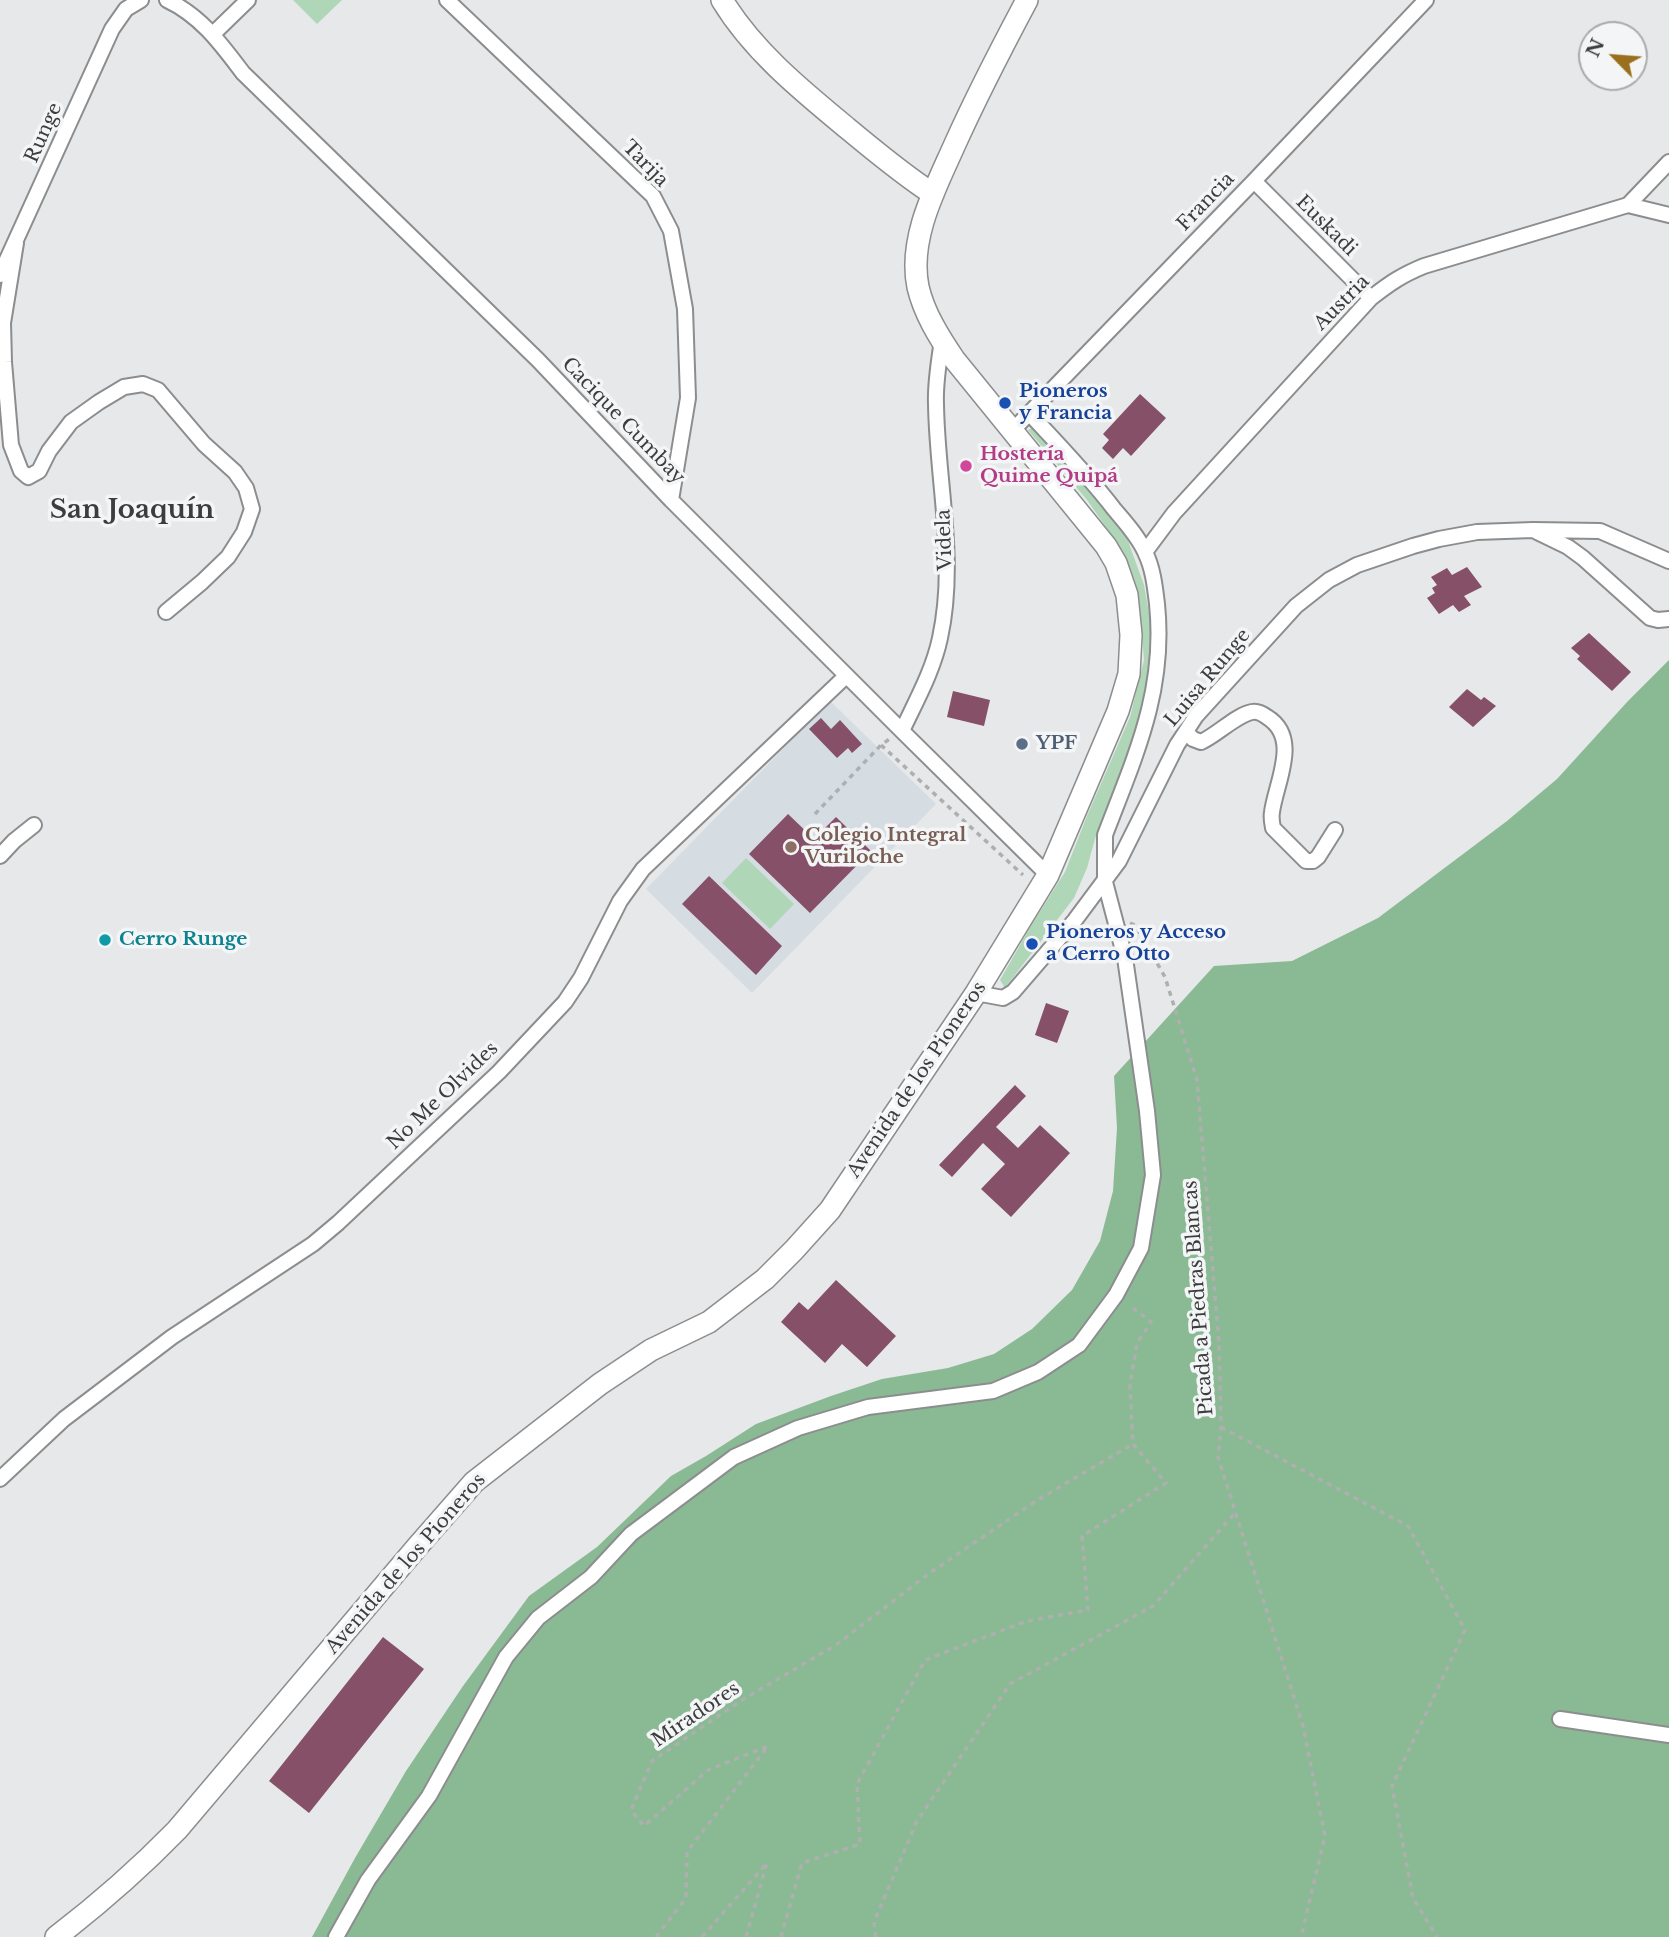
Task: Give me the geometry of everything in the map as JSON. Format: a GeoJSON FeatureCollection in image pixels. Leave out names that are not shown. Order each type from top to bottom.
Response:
{"type":"FeatureCollection","features":[{"type":"Feature","properties":{"kind":"main road"},"geometry":{"type":"LineString","coordinates":[[722,0],[754,44],[807,94],[907,177],[933,194]]}},
{"type":"Feature","properties":{"kind":"main road","name":"Avenida de los Pioneros"},"geometry":{"type":"LineString","coordinates":[[56,1937],[145,1862],[177,1830],[474,1482],[600,1384],[651,1350],[709,1322],[765,1279],[794,1250],[830,1210],[976,993],[1048,874],[1118,711],[1129,674],[1132,635],[1127,595],[1116,563],[1106,546],[954,359],[926,309],[918,286],[917,264],[920,231],[933,194],[988,74],[1027,0]]}},
{"type":"Feature","properties":{"kind":"street","name":"Runge"},"geometry":{"type":"LineString","coordinates":[[0,275],[112,29],[126,9],[141,0]]}},
{"type":"Feature","properties":{"kind":"street","name":"Cacique Cumbay"},"geometry":{"type":"LineString","coordinates":[[167,0],[184,8],[213,33],[243,73],[538,360],[671,500],[1048,874]]}},
{"type":"Feature","properties":{"kind":"street"},"geometry":{"type":"LineString","coordinates":[[213,33],[248,0]]}},
{"type":"Feature","properties":{"kind":"street","name":"Tarija"},"geometry":{"type":"LineString","coordinates":[[447,0],[653,196],[671,231],[685,309],[688,398],[671,500]]}},
{"type":"Feature","properties":{"kind":"street","name":"Francia"},"geometry":{"type":"LineString","coordinates":[[1013,430],[1426,0]]}},
{"type":"Feature","properties":{"kind":"street","name":"Austria"},"geometry":{"type":"LineString","coordinates":[[1145,552],[1174,513],[1371,298],[1401,276],[1424,266],[1628,205],[1669,162]]}},
{"type":"Feature","properties":{"kind":"street","name":"Euskadi"},"geometry":{"type":"LineString","coordinates":[[1254,181],[1371,298]]}},
{"type":"Feature","properties":{"kind":"street"},"geometry":{"type":"LineString","coordinates":[[1628,205],[1669,215]]}},
{"type":"Feature","properties":{"kind":"street"},"geometry":{"type":"LineString","coordinates":[[16,243],[4,324],[4,362],[11,445],[21,471],[28,477],[39,471],[49,451],[71,422],[124,387],[143,384],[158,390],[204,444],[235,472],[246,488],[252,509],[244,532],[228,556],[166,612]]}},
{"type":"Feature","properties":{"kind":"street","name":"Videla"},"geometry":{"type":"LineString","coordinates":[[902,731],[928,676],[936,651],[947,590],[944,499],[936,405],[942,340]]}},
{"type":"Feature","properties":{"kind":"street"},"geometry":{"type":"LineString","coordinates":[[336,1937],[368,1880],[429,1797],[506,1657],[538,1618],[591,1577],[631,1534],[734,1457],[798,1428],[868,1407],[993,1391],[1038,1371],[1079,1345],[1116,1295],[1141,1248],[1153,1175],[1147,1111],[1125,958],[1105,882],[1105,835],[1141,740],[1154,692],[1159,622],[1155,583],[1145,552],[1128,526],[1095,484],[1029,413]]}},
{"type":"Feature","properties":{"kind":"street","name":"Luisa Runge"},"geometry":{"type":"LineString","coordinates":[[1532,530],[1568,547],[1583,558],[1650,618],[1669,619]]}},
{"type":"Feature","properties":{"kind":"street","name":"Luisa Runge"},"geometry":{"type":"LineString","coordinates":[[976,993],[1003,998],[1013,992],[1075,920],[1119,862],[1156,784],[1196,716],[1296,606],[1329,580],[1357,565],[1439,539],[1477,532],[1600,531],[1669,561]]}},
{"type":"Feature","properties":{"kind":"street","name":"No Me Olvides"},"geometry":{"type":"LineString","coordinates":[[0,1479],[64,1419],[172,1336],[313,1244],[499,1072],[565,1002],[581,978],[630,885],[643,869],[846,676]]}},
{"type":"Feature","properties":{"kind":"street"},"geometry":{"type":"LineString","coordinates":[[1186,732],[1201,742],[1241,717],[1254,712],[1263,714],[1275,722],[1285,748],[1284,764],[1272,813],[1273,828],[1306,861],[1313,861],[1318,857],[1335,830]]}},
{"type":"Feature","properties":{"kind":"street"},"geometry":{"type":"LineString","coordinates":[[0,856],[34,825]]}},
{"type":"Feature","properties":{"kind":"street"},"geometry":{"type":"LineString","coordinates":[[1560,1718],[1669,1735]]}},
{"type":"Feature","properties":{"kind":"path"},"geometry":{"type":"LineString","coordinates":[[815,814],[881,745],[902,731]]}},
{"type":"Feature","properties":{"kind":"path"},"geometry":{"type":"LineString","coordinates":[[881,745],[1023,876]]}},
{"type":"Feature","properties":{"kind":"path","name":"Picada a Piedras Blancas"},"geometry":{"type":"LineString","coordinates":[[1115,917],[1135,925],[1165,977],[1197,1080],[1219,1343],[1222,1427],[1218,1457],[1303,1726],[1325,1836],[1301,1937]]}},
{"type":"Feature","properties":{"kind":"path"},"geometry":{"type":"LineString","coordinates":[[781,1937],[802,1863],[860,1844],[857,1784],[925,1660],[1027,1621],[1088,1610],[1082,1536],[1166,1483],[1133,1444],[1130,1386],[1137,1343],[1151,1322],[1116,1295]]}},
{"type":"Feature","properties":{"kind":"path"},"geometry":{"type":"LineString","coordinates":[[1222,1427],[1408,1526],[1465,1630],[1392,1786],[1413,1898],[1437,1937]]}},
{"type":"Feature","properties":{"kind":"path","name":"Miradores"},"geometry":{"type":"LineString","coordinates":[[656,1937],[686,1898],[687,1852],[768,1746],[708,1770],[644,1826],[631,1810],[652,1761],[742,1700],[836,1644],[931,1572],[1039,1499],[1133,1444]]}},
{"type":"Feature","properties":{"kind":"path"},"geometry":{"type":"LineString","coordinates":[[876,1937],[874,1922],[917,1821],[1010,1684],[1153,1606],[1235,1513]]}},
{"type":"Feature","properties":{"kind":"path"},"geometry":{"type":"LineString","coordinates":[[702,1937],[767,1863],[746,1937]]}},
{"type":"Feature","properties":{"kind":"shaded area","name":"Colegio Integral Vuriloche"},"geometry":{"type":"Polygon","coordinates":[[[830,701],[936,804],[752,993],[646,889],[830,701]]]}},
{"type":"Feature","properties":{"kind":"green space"},"geometry":{"type":"Polygon","coordinates":[[[293,0],[342,0],[317,24],[293,0]]]}},
{"type":"Feature","properties":{"kind":"green space"},"geometry":{"type":"Polygon","coordinates":[[[1035,426],[1094,494],[1127,538],[1144,585],[1150,619],[1150,677],[1138,724],[1074,898],[1005,988],[1000,980],[1065,872],[1130,717],[1144,660],[1140,607],[1133,579],[1117,543],[1087,500],[1028,430],[1035,426]]]}},
{"type":"Feature","properties":{"kind":"green space"},"geometry":{"type":"Polygon","coordinates":[[[1669,660],[1669,1937],[312,1937],[406,1771],[463,1686],[529,1596],[597,1547],[671,1476],[756,1424],[882,1379],[948,1368],[994,1354],[1032,1329],[1072,1290],[1100,1241],[1113,1191],[1117,1128],[1114,1076],[1214,966],[1292,961],[1378,918],[1507,821],[1557,779],[1669,660]]]}},
{"type":"Feature","properties":{"kind":"green space"},"geometry":{"type":"Polygon","coordinates":[[[746,858],[794,904],[770,929],[722,883],[746,858]]]}},
{"type":"Feature","properties":{"kind":"building"},"geometry":{"type":"Polygon","coordinates":[[[1140,394],[1166,418],[1131,456],[1123,448],[1113,459],[1102,448],[1109,440],[1103,434],[1140,394]]]}},
{"type":"Feature","properties":{"kind":"building"},"geometry":{"type":"Polygon","coordinates":[[[1467,567],[1482,587],[1464,596],[1471,605],[1459,612],[1453,605],[1439,614],[1427,598],[1435,593],[1432,588],[1437,585],[1431,577],[1447,568],[1452,575],[1467,567]]]}},
{"type":"Feature","properties":{"kind":"building"},"geometry":{"type":"Polygon","coordinates":[[[1589,633],[1631,672],[1612,691],[1577,659],[1580,656],[1571,648],[1589,633]]]}},
{"type":"Feature","properties":{"kind":"building"},"geometry":{"type":"Polygon","coordinates":[[[1467,689],[1481,700],[1484,697],[1496,706],[1473,727],[1449,707],[1467,689]]]}},
{"type":"Feature","properties":{"kind":"building"},"geometry":{"type":"Polygon","coordinates":[[[953,691],[990,700],[984,726],[947,717],[953,691]]]}},
{"type":"Feature","properties":{"kind":"building"},"geometry":{"type":"Polygon","coordinates":[[[821,718],[831,729],[840,720],[862,744],[852,753],[848,748],[837,758],[809,729],[821,718]]]}},
{"type":"Feature","properties":{"kind":"building"},"geometry":{"type":"Polygon","coordinates":[[[788,814],[814,839],[836,817],[871,851],[810,913],[749,854],[788,814]]]}},
{"type":"Feature","properties":{"kind":"building"},"geometry":{"type":"Polygon","coordinates":[[[709,876],[782,946],[756,975],[682,904],[709,876]]]}},
{"type":"Feature","properties":{"kind":"building"},"geometry":{"type":"Polygon","coordinates":[[[1046,1003],[1069,1011],[1057,1043],[1035,1035],[1046,1003]]]}},
{"type":"Feature","properties":{"kind":"building"},"geometry":{"type":"Polygon","coordinates":[[[1015,1085],[1026,1096],[996,1127],[1018,1148],[1040,1125],[1070,1153],[1011,1217],[981,1189],[1005,1164],[983,1143],[952,1177],[939,1165],[1015,1085]]]}},
{"type":"Feature","properties":{"kind":"building"},"geometry":{"type":"Polygon","coordinates":[[[836,1280],[896,1336],[867,1367],[842,1344],[825,1363],[781,1322],[799,1302],[808,1310],[836,1280]]]}},
{"type":"Feature","properties":{"kind":"building"},"geometry":{"type":"Polygon","coordinates":[[[383,1637],[424,1669],[309,1813],[269,1781],[383,1637]]]}},
{"type":"Feature","properties":{"kind":"place","name":"Pioneros y Francia"},"geometry":{"type":"Point","coordinates":[1005,403]}},
{"type":"Feature","properties":{"kind":"place","name":"Hostería Quime Quipá"},"geometry":{"type":"Point","coordinates":[966,466]}},
{"type":"Feature","properties":{"kind":"place","name":"YPF"},"geometry":{"type":"Point","coordinates":[1022,744]}},
{"type":"Feature","properties":{"kind":"place","name":"Colegio Integral Vuriloche"},"geometry":{"type":"Point","coordinates":[791,847]}},
{"type":"Feature","properties":{"kind":"place","name":"Cerro Runge"},"geometry":{"type":"Point","coordinates":[105,940]}},
{"type":"Feature","properties":{"kind":"place","name":"Pioneros y Acceso a Cerro Otto"},"geometry":{"type":"Point","coordinates":[1032,944]}},
{"type":"Feature","properties":{"kind":"district","name":"San Joaquín"},"geometry":{"type":"Point","coordinates":[132,511]}}]}
